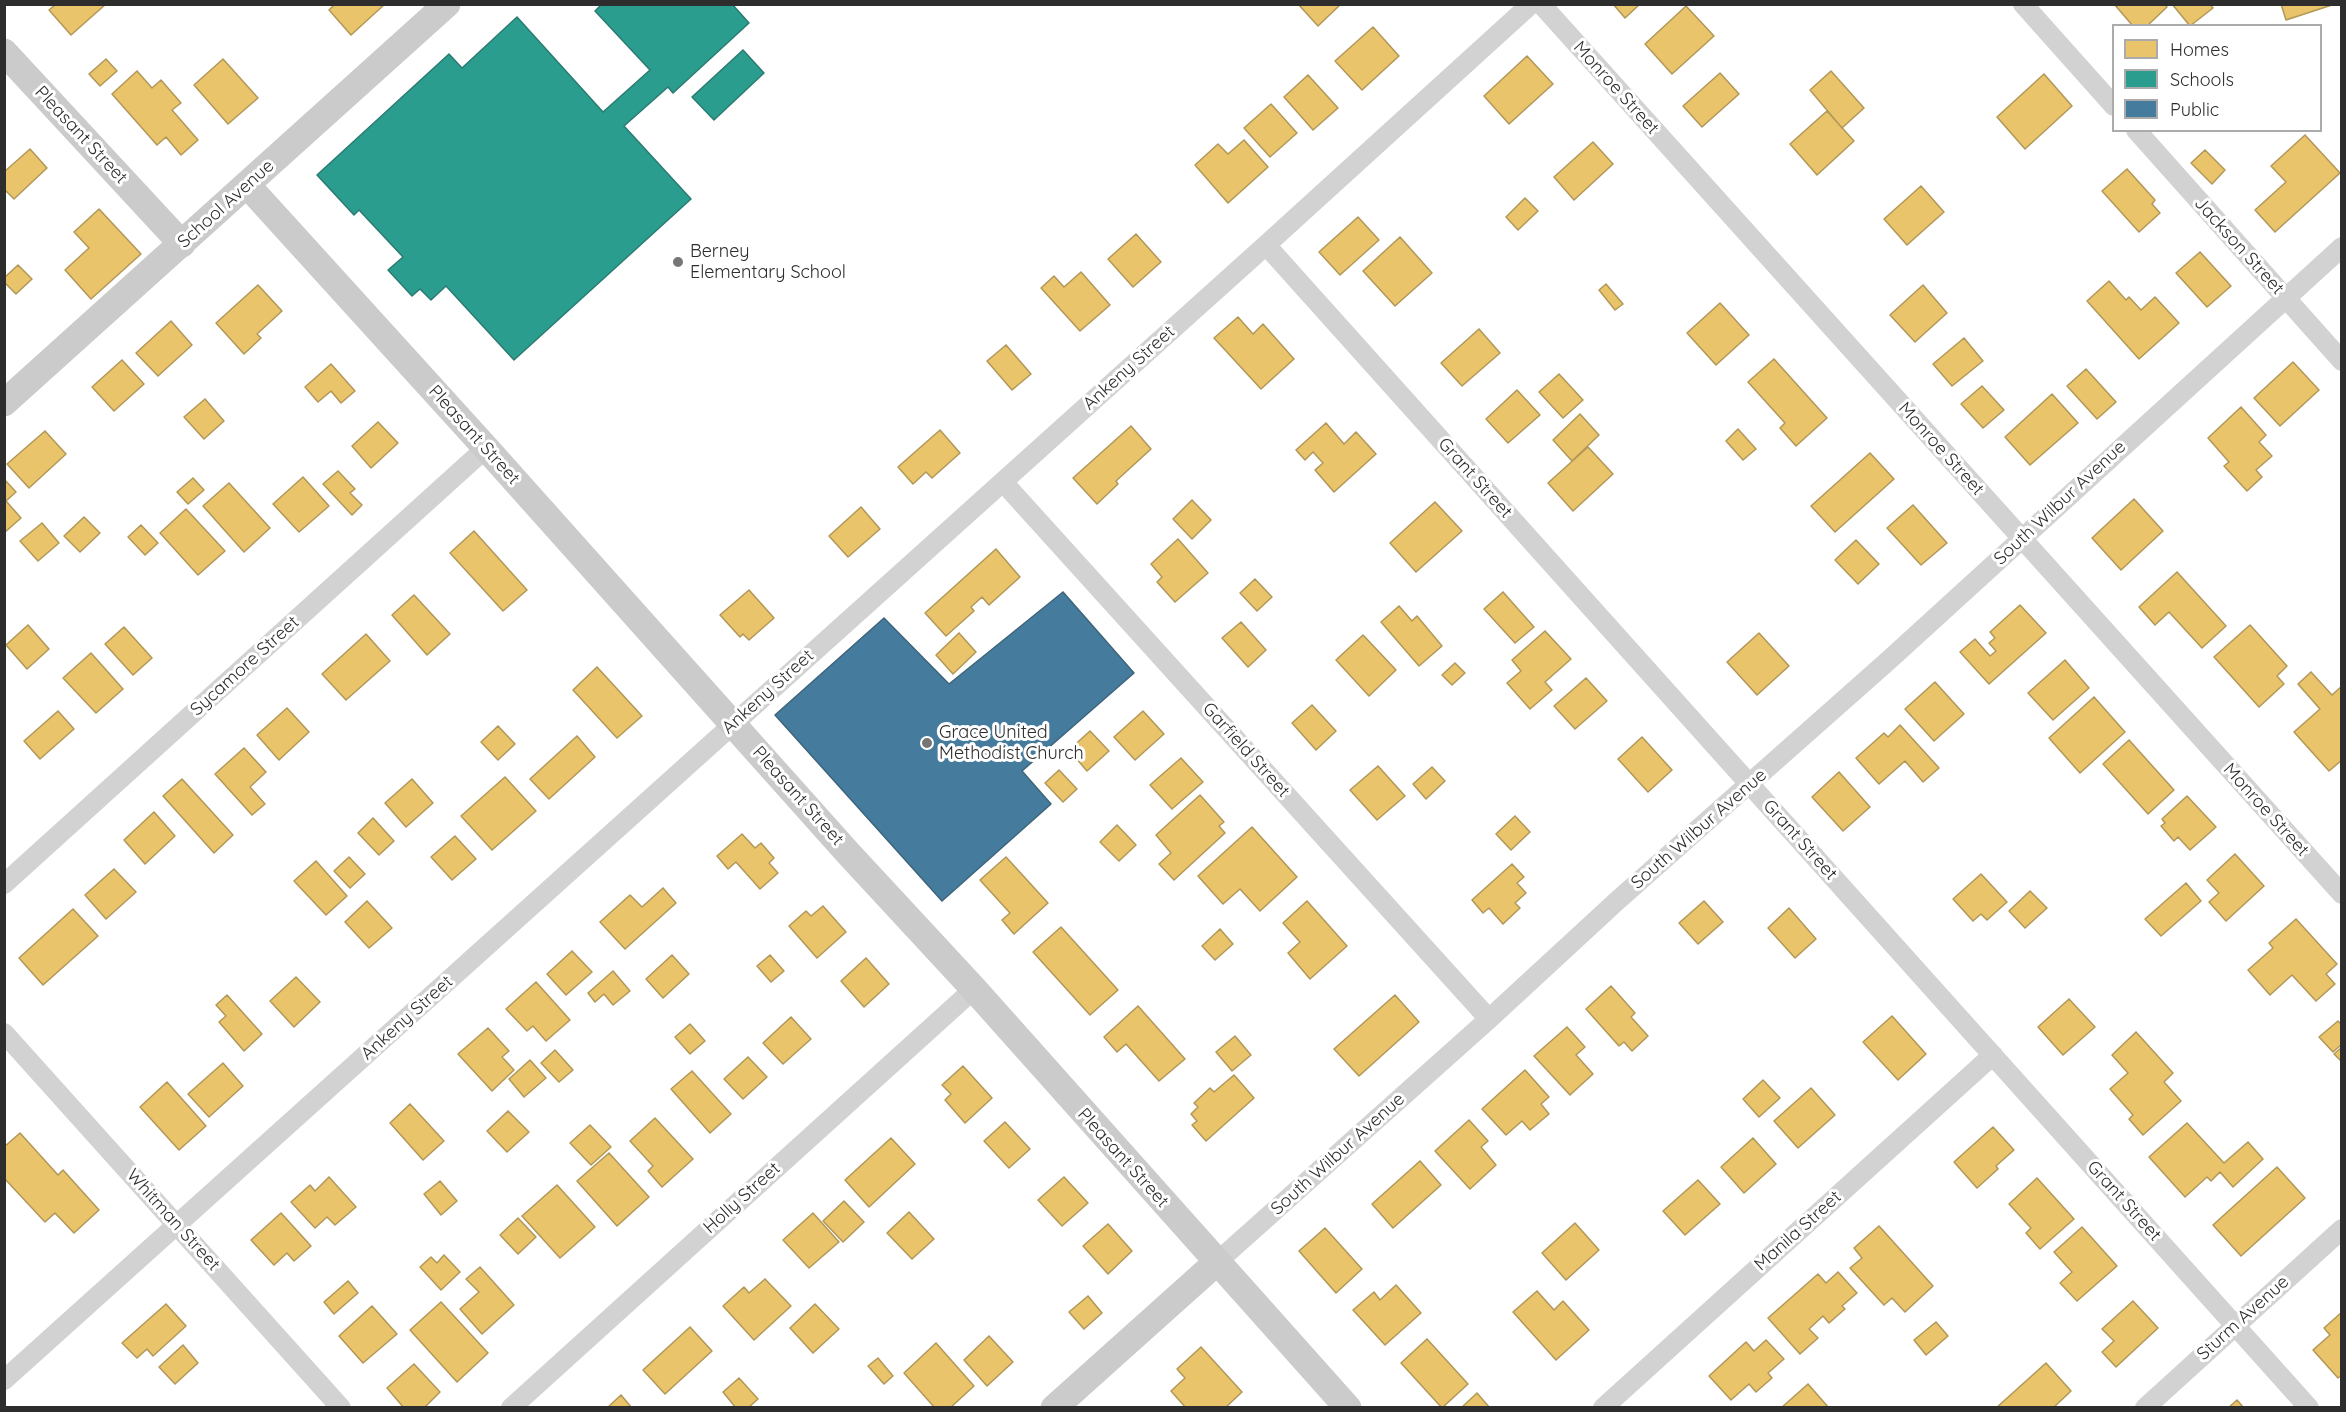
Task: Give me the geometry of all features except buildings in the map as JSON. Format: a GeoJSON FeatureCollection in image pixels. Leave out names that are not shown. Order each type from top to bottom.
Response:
{"type":"FeatureCollection","features":[{"type":"Feature","properties":{"kind":"main road","name":"School Avenue"},"geometry":{"type":"LineString","coordinates":[[4,403],[248,186],[447,4]]}},
{"type":"Feature","properties":{"kind":"main road","name":"Pleasant Street"},"geometry":{"type":"LineString","coordinates":[[4,52],[182,244]]}},
{"type":"Feature","properties":{"kind":"main road","name":"Pleasant Street"},"geometry":{"type":"LineString","coordinates":[[248,186],[486,447],[1348,1407]]}},
{"type":"Feature","properties":{"kind":"main road","name":"South Wilbur Avenue"},"geometry":{"type":"LineString","coordinates":[[1054,1407],[1217,1262]]}},
{"type":"Feature","properties":{"kind":"street","name":"Ankeny Street"},"geometry":{"type":"LineString","coordinates":[[4,1380],[178,1226],[1531,4]]}},
{"type":"Feature","properties":{"kind":"street","name":"Monroe Street"},"geometry":{"type":"LineString","coordinates":[[1541,4],[2342,894]]}},
{"type":"Feature","properties":{"kind":"street"},"geometry":{"type":"LineString","coordinates":[[2023,4],[2112,104]]}},
{"type":"Feature","properties":{"kind":"street","name":"Jackson Street"},"geometry":{"type":"LineString","coordinates":[[2138,132],[2342,361]]}},
{"type":"Feature","properties":{"kind":"street","name":"Grant Street"},"geometry":{"type":"LineString","coordinates":[[1266,245],[2309,1407]]}},
{"type":"Feature","properties":{"kind":"street","name":"South Wilbur Avenue"},"geometry":{"type":"LineString","coordinates":[[1217,1262],[2022,539],[2342,247]]}},
{"type":"Feature","properties":{"kind":"street","name":"Sycamore Street"},"geometry":{"type":"LineString","coordinates":[[4,884],[486,447]]}},
{"type":"Feature","properties":{"kind":"street","name":"Garfield Street"},"geometry":{"type":"LineString","coordinates":[[1003,482],[1489,1019]]}},
{"type":"Feature","properties":{"kind":"street","name":"Holly Street"},"geometry":{"type":"LineString","coordinates":[[511,1407],[974,989]]}},
{"type":"Feature","properties":{"kind":"street","name":"Whitman Street"},"geometry":{"type":"LineString","coordinates":[[4,1033],[341,1407]]}},
{"type":"Feature","properties":{"kind":"street","name":"Manila Street"},"geometry":{"type":"LineString","coordinates":[[1602,1407],[1993,1055]]}},
{"type":"Feature","properties":{"kind":"street","name":"Sturm Avenue"},"geometry":{"type":"LineString","coordinates":[[2145,1407],[2342,1229]]}},
{"type":"Feature","properties":{"kind":"place","name":"Berney Elementary School"},"geometry":{"type":"Point","coordinates":[678,262]}},
{"type":"Feature","properties":{"kind":"place","name":"Grace United Methodist Church"},"geometry":{"type":"Point","coordinates":[927,743]}}]}
